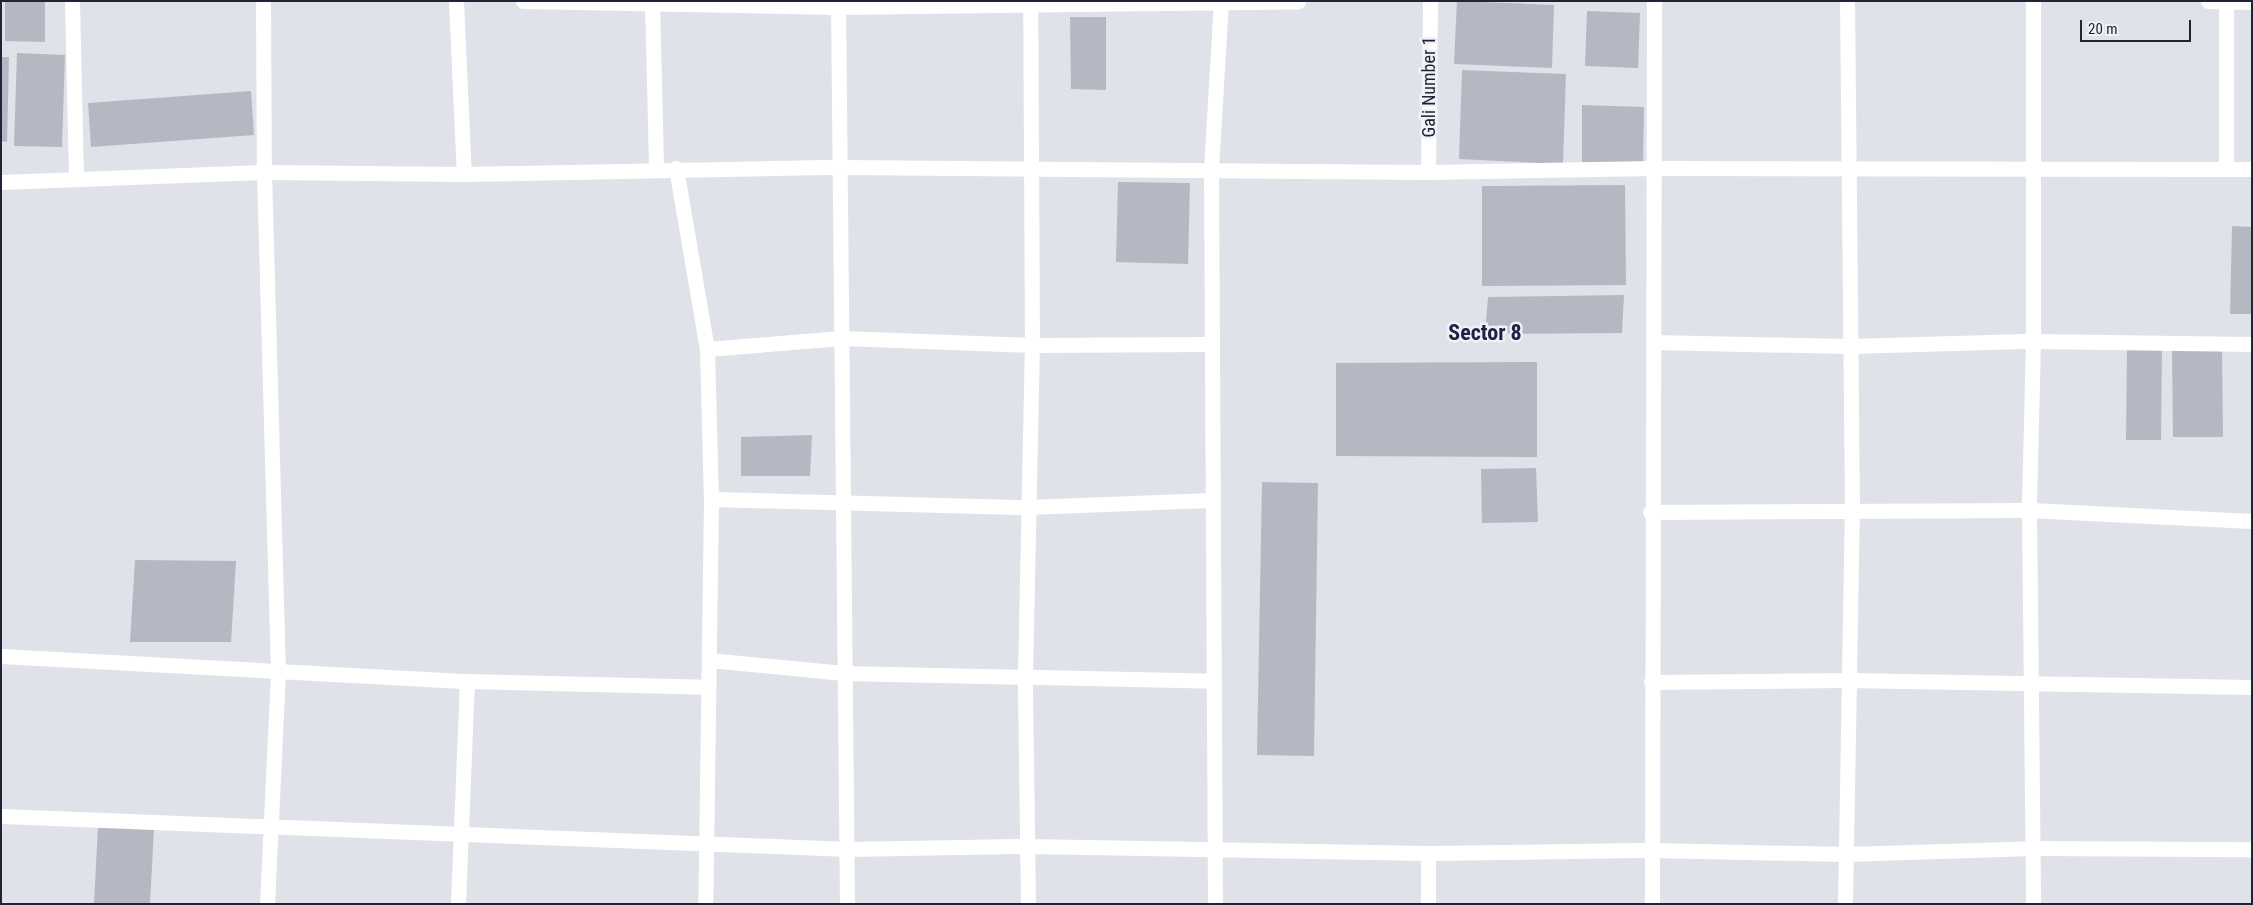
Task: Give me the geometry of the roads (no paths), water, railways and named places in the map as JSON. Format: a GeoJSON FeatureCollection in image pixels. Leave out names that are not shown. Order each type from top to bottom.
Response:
{"type":"FeatureCollection","features":[{"type":"Feature","properties":{"kind":"street"},"geometry":{"type":"LineString","coordinates":[[72,1],[76,176]]}},
{"type":"Feature","properties":{"kind":"street"},"geometry":{"type":"LineString","coordinates":[[263,1],[264,172],[278,672],[267,904]]}},
{"type":"Feature","properties":{"kind":"street"},"geometry":{"type":"LineString","coordinates":[[456,1],[464,174]]}},
{"type":"Feature","properties":{"kind":"street"},"geometry":{"type":"LineString","coordinates":[[523,1],[838,4],[1298,1]]}},
{"type":"Feature","properties":{"kind":"street","name":"Gali Number 1"},"geometry":{"type":"LineString","coordinates":[[1428,172],[1430,1]]}},
{"type":"Feature","properties":{"kind":"street"},"geometry":{"type":"LineString","coordinates":[[1652,904],[1650,512],[1653,342],[1654,1]]}},
{"type":"Feature","properties":{"kind":"street"},"geometry":{"type":"LineString","coordinates":[[1846,904],[1847,680],[1852,509],[1847,1]]}},
{"type":"Feature","properties":{"kind":"street"},"geometry":{"type":"LineString","coordinates":[[2032,1],[2034,170],[2033,342],[2029,510],[2033,904]]}},
{"type":"Feature","properties":{"kind":"street"},"geometry":{"type":"LineString","coordinates":[[2208,1],[2252,2]]}},
{"type":"Feature","properties":{"kind":"street"},"geometry":{"type":"LineString","coordinates":[[2226,1],[2226,169]]}},
{"type":"Feature","properties":{"kind":"street"},"geometry":{"type":"LineString","coordinates":[[652,2],[656,169]]}},
{"type":"Feature","properties":{"kind":"street"},"geometry":{"type":"LineString","coordinates":[[1028,904],[1025,676],[1032,345],[1028,167],[1030,2]]}},
{"type":"Feature","properties":{"kind":"street"},"geometry":{"type":"LineString","coordinates":[[1215,904],[1211,500],[1211,169],[1221,2]]}},
{"type":"Feature","properties":{"kind":"street"},"geometry":{"type":"LineString","coordinates":[[838,4],[845,503],[843,673],[847,904]]}},
{"type":"Feature","properties":{"kind":"street"},"geometry":{"type":"LineString","coordinates":[[1,182],[76,176],[264,172],[464,174],[839,166],[1428,172],[1654,168],[2252,169]]}},
{"type":"Feature","properties":{"kind":"street"},"geometry":{"type":"LineString","coordinates":[[676,168],[707,349],[711,499],[706,687],[705,904]]}},
{"type":"Feature","properties":{"kind":"street"},"geometry":{"type":"LineString","coordinates":[[707,349],[842,338],[1032,345],[1212,344]]}},
{"type":"Feature","properties":{"kind":"street"},"geometry":{"type":"LineString","coordinates":[[1653,342],[1849,346],[2033,342],[2252,344]]}},
{"type":"Feature","properties":{"kind":"street"},"geometry":{"type":"LineString","coordinates":[[711,499],[1028,507],[1211,500]]}},
{"type":"Feature","properties":{"kind":"street"},"geometry":{"type":"LineString","coordinates":[[1650,512],[1852,509],[2029,510],[2252,521]]}},
{"type":"Feature","properties":{"kind":"street"},"geometry":{"type":"LineString","coordinates":[[1,656],[467,681],[706,687]]}},
{"type":"Feature","properties":{"kind":"street"},"geometry":{"type":"LineString","coordinates":[[708,660],[843,673],[1214,681]]}},
{"type":"Feature","properties":{"kind":"street"},"geometry":{"type":"LineString","coordinates":[[1651,682],[1847,680],[2032,686],[2252,687]]}},
{"type":"Feature","properties":{"kind":"street"},"geometry":{"type":"LineString","coordinates":[[458,904],[467,681]]}},
{"type":"Feature","properties":{"kind":"street"},"geometry":{"type":"LineString","coordinates":[[1,816],[847,849],[1027,846],[1214,851],[1428,853],[1653,850],[1846,854],[2033,848],[2252,849]]}},
{"type":"Feature","properties":{"kind":"street"},"geometry":{"type":"LineString","coordinates":[[1428,853],[1428,904]]}},
{"type":"Feature","properties":{"kind":"district","name":"Sector 8"},"geometry":{"type":"Point","coordinates":[1485,333]}}]}
